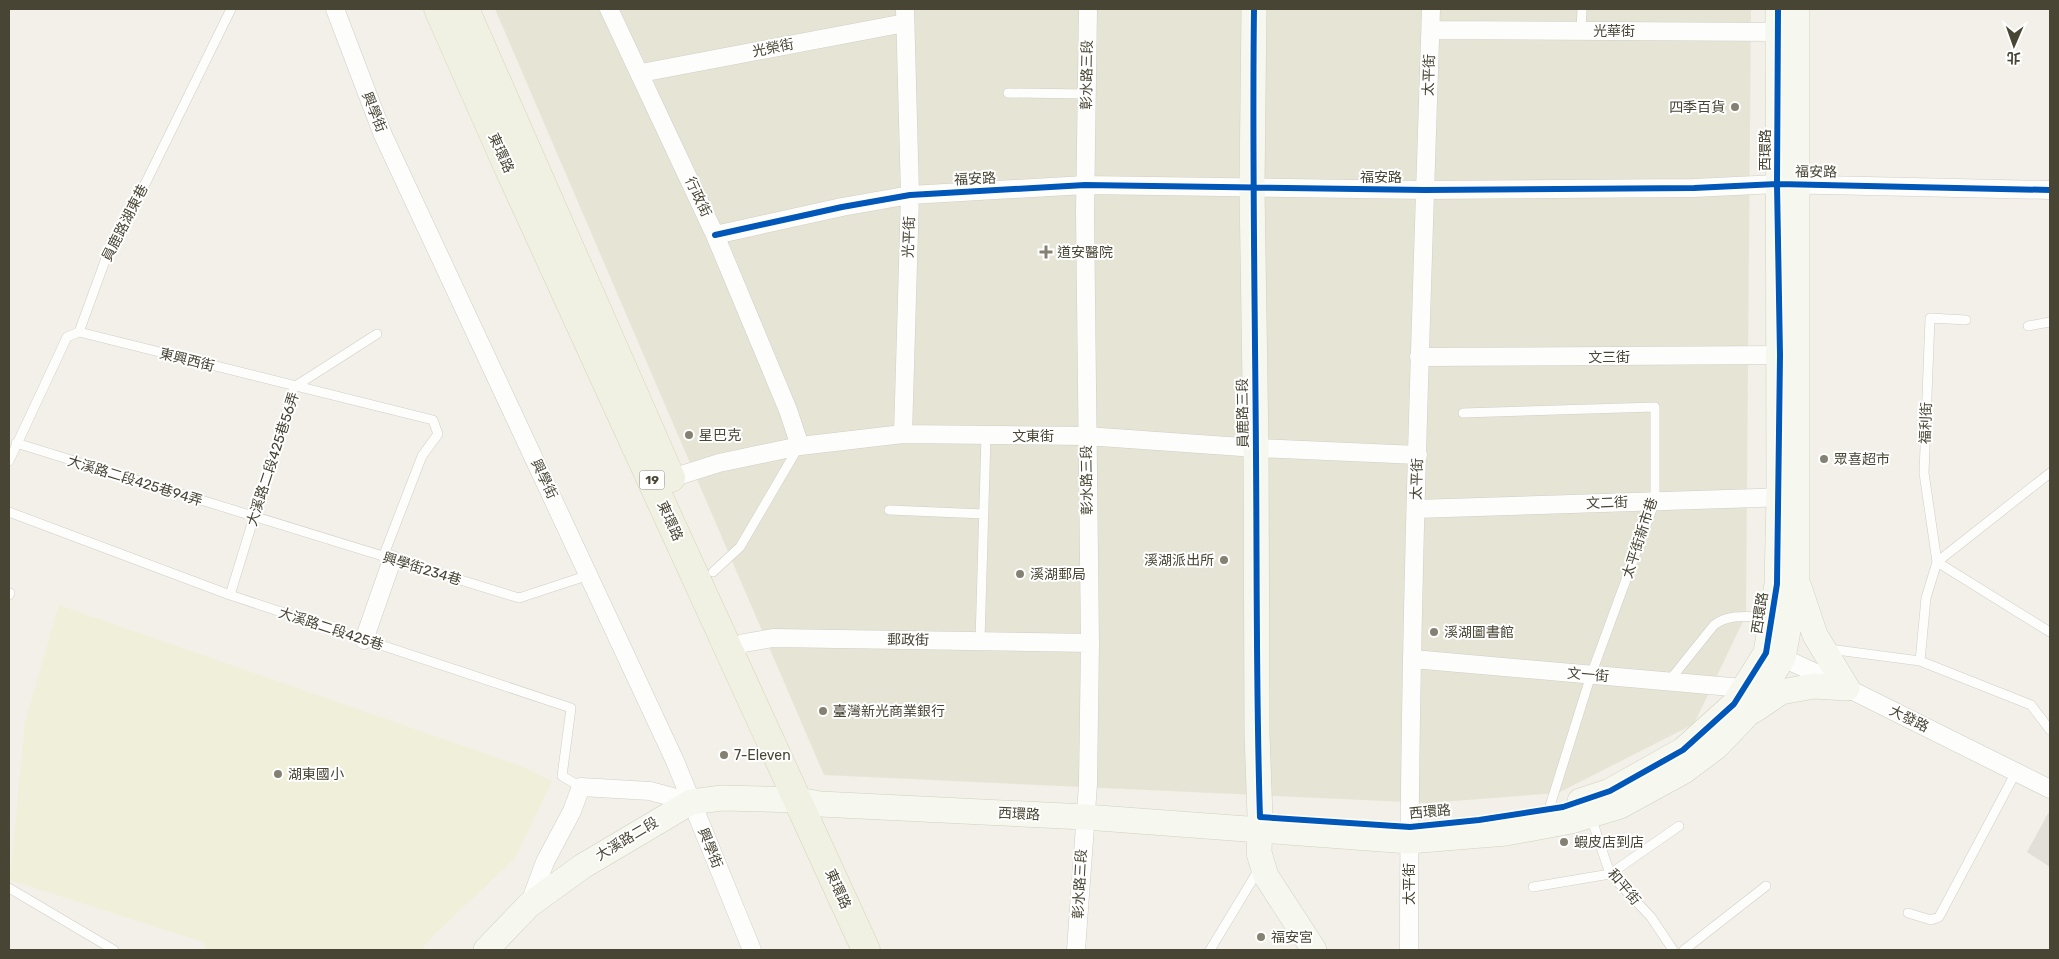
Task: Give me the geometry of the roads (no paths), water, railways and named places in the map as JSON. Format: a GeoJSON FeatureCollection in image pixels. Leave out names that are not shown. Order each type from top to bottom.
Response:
{"type":"FeatureCollection","features":[{"type":"Feature","properties":{"kind":"main road","name":"東環路"},"geometry":{"type":"LineString","coordinates":[[438,9],[507,165],[662,481],[713,572],[736,646]]}},
{"type":"Feature","properties":{"kind":"main road","name":"東環路"},"geometry":{"type":"LineString","coordinates":[[464,9],[662,481],[736,646],[887,950]]}},
{"type":"Feature","properties":{"kind":"main road","name":"東環路"},"geometry":{"type":"LineString","coordinates":[[811,799],[866,950]]}},
{"type":"Feature","properties":{"kind":"street","name":"興學街"},"geometry":{"type":"LineString","coordinates":[[335,9],[383,135],[470,325],[589,575],[691,802],[752,950]]}},
{"type":"Feature","properties":{"kind":"street","name":"行政街"},"geometry":{"type":"LineString","coordinates":[[609,9],[641,73],[716,235],[788,410],[800,446]]}},
{"type":"Feature","properties":{"kind":"street","name":"彰水路三段"},"geometry":{"type":"LineString","coordinates":[[1076,950],[1086,811],[1090,643],[1086,436],[1088,9]]}},
{"type":"Feature","properties":{"kind":"street","name":"員鹿路三段"},"geometry":{"type":"LineString","coordinates":[[1254,9],[1252,188],[1259,853],[1266,876],[1314,950]]}},
{"type":"Feature","properties":{"kind":"street","name":"太平街"},"geometry":{"type":"LineString","coordinates":[[1409,950],[1419,357],[1432,9]]}},
{"type":"Feature","properties":{"kind":"street","name":"光榮街"},"geometry":{"type":"LineString","coordinates":[[641,73],[905,16]]}},
{"type":"Feature","properties":{"kind":"street","name":"光平街"},"geometry":{"type":"LineString","coordinates":[[903,434],[910,195],[905,16]]}},
{"type":"Feature","properties":{"kind":"street","name":"光華街"},"geometry":{"type":"LineString","coordinates":[[1431,30],[1581,31],[1787,20]]}},
{"type":"Feature","properties":{"kind":"street","name":"西環路"},"geometry":{"type":"LineString","coordinates":[[811,799],[1086,811],[1410,834],[1506,833],[1571,821],[1620,806],[1684,770],[1716,747],[1745,717],[1753,689],[1775,655],[1797,581],[1788,497],[1787,20]]}},
{"type":"Feature","properties":{"kind":"street","name":"福安路"},"geometry":{"type":"LineString","coordinates":[[716,235],[842,207],[910,195],[1086,185],[1425,190],[1694,188],[1786,184],[2050,190]]}},
{"type":"Feature","properties":{"kind":"street","name":"文三街"},"geometry":{"type":"LineString","coordinates":[[1419,357],[1789,355]]}},
{"type":"Feature","properties":{"kind":"street","name":"文東街"},"geometry":{"type":"LineString","coordinates":[[662,481],[719,463],[800,446],[903,434],[1086,436],[1256,448],[1418,455]]}},
{"type":"Feature","properties":{"kind":"street","name":"西環路"},"geometry":{"type":"LineString","coordinates":[[1775,655],[1772,617],[1788,497]]}},
{"type":"Feature","properties":{"kind":"street","name":"文二街"},"geometry":{"type":"LineString","coordinates":[[1416,509],[1788,497]]}},
{"type":"Feature","properties":{"kind":"street"},"geometry":{"type":"LineString","coordinates":[[364,640],[388,558]]}},
{"type":"Feature","properties":{"kind":"street"},"geometry":{"type":"LineString","coordinates":[[1797,581],[1806,613],[1815,635],[1847,688]]}},
{"type":"Feature","properties":{"kind":"street","name":"郵政街"},"geometry":{"type":"LineString","coordinates":[[736,646],[773,638],[1090,643]]}},
{"type":"Feature","properties":{"kind":"street","name":"大發路"},"geometry":{"type":"LineString","coordinates":[[1775,655],[1847,688],[2050,789]]}},
{"type":"Feature","properties":{"kind":"street","name":"文一街"},"geometry":{"type":"LineString","coordinates":[[1413,659],[1753,689]]}},
{"type":"Feature","properties":{"kind":"street"},"geometry":{"type":"LineString","coordinates":[[1745,717],[1781,692],[1814,686],[1847,688]]}},
{"type":"Feature","properties":{"kind":"street","name":"西環路"},"geometry":{"type":"LineString","coordinates":[[1410,834],[1479,820],[1549,809],[1610,792],[1683,750],[1753,689]]}},
{"type":"Feature","properties":{"kind":"street"},"geometry":{"type":"LineString","coordinates":[[529,905],[545,862],[572,811],[581,787],[650,791],[691,802]]}},
{"type":"Feature","properties":{"kind":"street","name":"大溪路二段"},"geometry":{"type":"LineString","coordinates":[[497,944],[529,905],[583,866],[691,802],[722,798],[811,799]]}},
{"type":"Feature","properties":{"kind":"lane","name":"員鹿路湖東巷"},"geometry":{"type":"LineString","coordinates":[[9,461],[67,337],[79,332],[109,250],[120,235],[231,9]]}},
{"type":"Feature","properties":{"kind":"lane"},"geometry":{"type":"LineString","coordinates":[[1581,31],[1582,9]]}},
{"type":"Feature","properties":{"kind":"lane"},"geometry":{"type":"LineString","coordinates":[[1008,93],[1087,94]]}},
{"type":"Feature","properties":{"kind":"lane","name":"福利街"},"geometry":{"type":"LineString","coordinates":[[1920,661],[1926,598],[1937,562],[1924,473],[1930,318],[1966,320]]}},
{"type":"Feature","properties":{"kind":"lane"},"geometry":{"type":"LineString","coordinates":[[2028,326],[2050,322]]}},
{"type":"Feature","properties":{"kind":"lane","name":"東興西街"},"geometry":{"type":"LineString","coordinates":[[79,332],[294,387],[433,420],[438,434],[422,456],[388,558]]}},
{"type":"Feature","properties":{"kind":"lane","name":"大溪路二段425巷56弄"},"geometry":{"type":"LineString","coordinates":[[230,595],[294,387],[377,334]]}},
{"type":"Feature","properties":{"kind":"lane","name":"太平街新市巷"},"geometry":{"type":"LineString","coordinates":[[1463,413],[1655,407],[1655,501],[1591,675],[1549,809]]}},
{"type":"Feature","properties":{"kind":"lane"},"geometry":{"type":"LineString","coordinates":[[980,641],[986,436]]}},
{"type":"Feature","properties":{"kind":"lane","name":"大溪路二段425巷94弄"},"geometry":{"type":"LineString","coordinates":[[16,443],[254,518]]}},
{"type":"Feature","properties":{"kind":"lane"},"geometry":{"type":"LineString","coordinates":[[713,572],[740,546],[800,446]]}},
{"type":"Feature","properties":{"kind":"lane"},"geometry":{"type":"LineString","coordinates":[[2050,473],[1937,562],[2050,632]]}},
{"type":"Feature","properties":{"kind":"lane"},"geometry":{"type":"LineString","coordinates":[[889,510],[984,514]]}},
{"type":"Feature","properties":{"kind":"lane","name":"大溪路二段425巷"},"geometry":{"type":"LineString","coordinates":[[9,512],[230,595],[571,708],[562,776],[581,787]]}},
{"type":"Feature","properties":{"kind":"lane","name":"興學街234巷"},"geometry":{"type":"LineString","coordinates":[[254,518],[519,598],[589,575]]}},
{"type":"Feature","properties":{"kind":"lane"},"geometry":{"type":"LineString","coordinates":[[1668,682],[1720,620],[1729,616],[1772,617]]}},
{"type":"Feature","properties":{"kind":"lane"},"geometry":{"type":"LineString","coordinates":[[1823,648],[1920,661],[2031,705],[2050,730]]}},
{"type":"Feature","properties":{"kind":"lane"},"geometry":{"type":"LineString","coordinates":[[1908,913],[1931,920],[1938,918],[2016,772]]}},
{"type":"Feature","properties":{"kind":"lane","name":"和平街"},"geometry":{"type":"LineString","coordinates":[[1590,815],[1610,874],[1651,917],[1673,950]]}},
{"type":"Feature","properties":{"kind":"lane"},"geometry":{"type":"LineString","coordinates":[[1533,887],[1610,874],[1678,826]]}},
{"type":"Feature","properties":{"kind":"lane"},"geometry":{"type":"LineString","coordinates":[[1210,950],[1262,865]]}},
{"type":"Feature","properties":{"kind":"lane"},"geometry":{"type":"LineString","coordinates":[[1684,950],[1766,886]]}},
{"type":"Feature","properties":{"kind":"lane"},"geometry":{"type":"LineString","coordinates":[[9,888],[114,950]]}},
{"type":"Feature","properties":{"kind":"place","name":"四季百貨"},"geometry":{"type":"Point","coordinates":[1735,107]}},
{"type":"Feature","properties":{"kind":"place","name":"道安醫院"},"geometry":{"type":"Point","coordinates":[1046,252]}},
{"type":"Feature","properties":{"kind":"place","name":"星巴克"},"geometry":{"type":"Point","coordinates":[689,435]}},
{"type":"Feature","properties":{"kind":"place","name":"眾喜超市"},"geometry":{"type":"Point","coordinates":[1824,459]}},
{"type":"Feature","properties":{"kind":"place","name":"溪湖派出所"},"geometry":{"type":"Point","coordinates":[1224,560]}},
{"type":"Feature","properties":{"kind":"place","name":"溪湖郵局"},"geometry":{"type":"Point","coordinates":[1020,574]}},
{"type":"Feature","properties":{"kind":"place","name":"溪湖圖書館"},"geometry":{"type":"Point","coordinates":[1434,632]}},
{"type":"Feature","properties":{"kind":"place","name":"臺灣新光商業銀行"},"geometry":{"type":"Point","coordinates":[823,711]}},
{"type":"Feature","properties":{"kind":"place","name":"7-Eleven"},"geometry":{"type":"Point","coordinates":[724,755]}},
{"type":"Feature","properties":{"kind":"place","name":"湖東國小"},"geometry":{"type":"Point","coordinates":[278,774]}},
{"type":"Feature","properties":{"kind":"place","name":"蝦皮店到店"},"geometry":{"type":"Point","coordinates":[1564,842]}},
{"type":"Feature","properties":{"kind":"place","name":"福安宮"},"geometry":{"type":"Point","coordinates":[1261,937]}}]}
